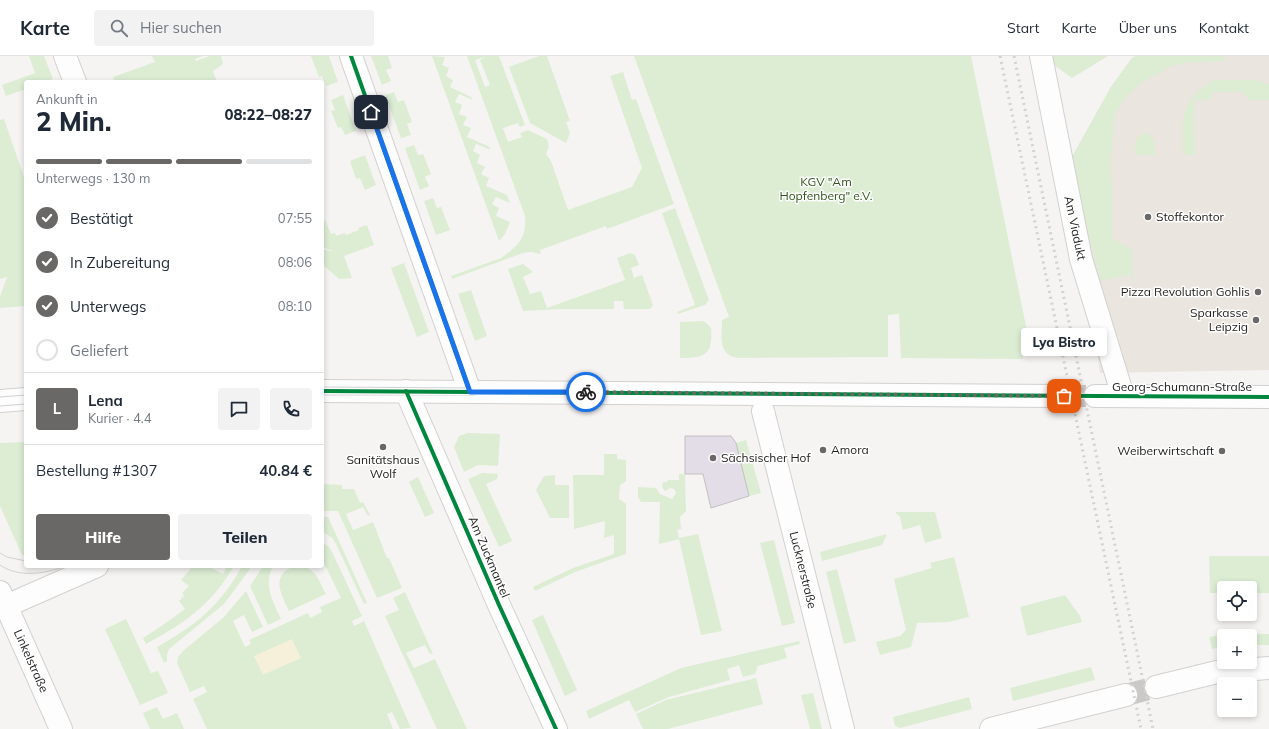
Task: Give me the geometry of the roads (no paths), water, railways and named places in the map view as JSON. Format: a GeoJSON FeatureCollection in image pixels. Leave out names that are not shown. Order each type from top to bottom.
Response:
{"type":"FeatureCollection","features":[{"type":"Feature","properties":{"kind":"street"},"geometry":{"type":"LineString","coordinates":[[65,56],[74,80]]}},
{"type":"Feature","properties":{"kind":"street"},"geometry":{"type":"LineString","coordinates":[[351,56],[470,392]]}},
{"type":"Feature","properties":{"kind":"street","name":"Am Viadukt"},"geometry":{"type":"LineString","coordinates":[[1042,56],[1081,259],[1123,396]]}},
{"type":"Feature","properties":{"kind":"street"},"geometry":{"type":"LineString","coordinates":[[324,391],[1064,396]]}},
{"type":"Feature","properties":{"kind":"street","name":"Am Zuckmantel"},"geometry":{"type":"LineString","coordinates":[[406,391],[499,605],[556,729]]}},
{"type":"Feature","properties":{"kind":"street","name":"Georg-Schumann-Straße"},"geometry":{"type":"LineString","coordinates":[[1095,396],[1269,397]]}},
{"type":"Feature","properties":{"kind":"street"},"geometry":{"type":"LineString","coordinates":[[0,401],[24,399]]}},
{"type":"Feature","properties":{"kind":"street","name":"Lucknerstraße"},"geometry":{"type":"LineString","coordinates":[[763,411],[843,729]]}},
{"type":"Feature","properties":{"kind":"street"},"geometry":{"type":"LineString","coordinates":[[4,608],[93,568]]}},
{"type":"Feature","properties":{"kind":"street","name":"Linkelstraße"},"geometry":{"type":"LineString","coordinates":[[4,608],[61,729]]}},
{"type":"Feature","properties":{"kind":"street"},"geometry":{"type":"LineString","coordinates":[[1156,687],[1217,672],[1269,668]]}},
{"type":"Feature","properties":{"kind":"street"},"geometry":{"type":"LineString","coordinates":[[990,729],[1126,695]]}},
{"type":"Feature","properties":{"kind":"tunnel"},"geometry":{"type":"LineString","coordinates":[[1064,396],[1095,396]]}},
{"type":"Feature","properties":{"kind":"tunnel"},"geometry":{"type":"LineString","coordinates":[[1126,695],[1156,687]]}},
{"type":"Feature","properties":{"kind":"tram line"},"geometry":{"type":"LineString","coordinates":[[324,387],[472,388]]}},
{"type":"Feature","properties":{"kind":"tram line"},"geometry":{"type":"LineString","coordinates":[[0,397],[24,395]]}},
{"type":"Feature","properties":{"kind":"tram line"},"geometry":{"type":"LineString","coordinates":[[324,395],[475,395]]}},
{"type":"Feature","properties":{"kind":"tram line"},"geometry":{"type":"LineString","coordinates":[[0,406],[24,404]]}},
{"type":"Feature","properties":{"kind":"tram line"},"geometry":{"type":"LineString","coordinates":[[0,553],[7,557],[24,561]]}},
{"type":"Feature","properties":{"kind":"tram line"},"geometry":{"type":"LineString","coordinates":[[0,565],[15,572],[23,573],[41,573],[60,568]]}},
{"type":"Feature","properties":{"kind":"railway"},"geometry":{"type":"LineString","coordinates":[[1000,56],[1141,729]]}},
{"type":"Feature","properties":{"kind":"railway"},"geometry":{"type":"LineString","coordinates":[[1014,56],[1153,729]]}},
{"type":"Feature","properties":{"kind":"place","name":"Stoffekontor"},"geometry":{"type":"Point","coordinates":[1148,217]}},
{"type":"Feature","properties":{"kind":"place","name":"Pizza Revolution Gohlis"},"geometry":{"type":"Point","coordinates":[1258,292]}},
{"type":"Feature","properties":{"kind":"place","name":"Sparkasse Leipzig"},"geometry":{"type":"Point","coordinates":[1256,320]}},
{"type":"Feature","properties":{"kind":"place","name":"Lya Bistro"},"geometry":{"type":"Point","coordinates":[1064,396]}},
{"type":"Feature","properties":{"kind":"place","name":"Sanitätshaus Wolf"},"geometry":{"type":"Point","coordinates":[383,447]}},
{"type":"Feature","properties":{"kind":"place","name":"Amora"},"geometry":{"type":"Point","coordinates":[823,450]}},
{"type":"Feature","properties":{"kind":"place","name":"Weiberwirtschaft"},"geometry":{"type":"Point","coordinates":[1222,451]}},
{"type":"Feature","properties":{"kind":"place","name":"Sächsischer Hof"},"geometry":{"type":"Point","coordinates":[713,458]}},
{"type":"Feature","properties":{"kind":"park label","name":"KGV \"Am Hopfenberg\" e.V."},"geometry":{"type":"Point","coordinates":[826,189]}}]}
